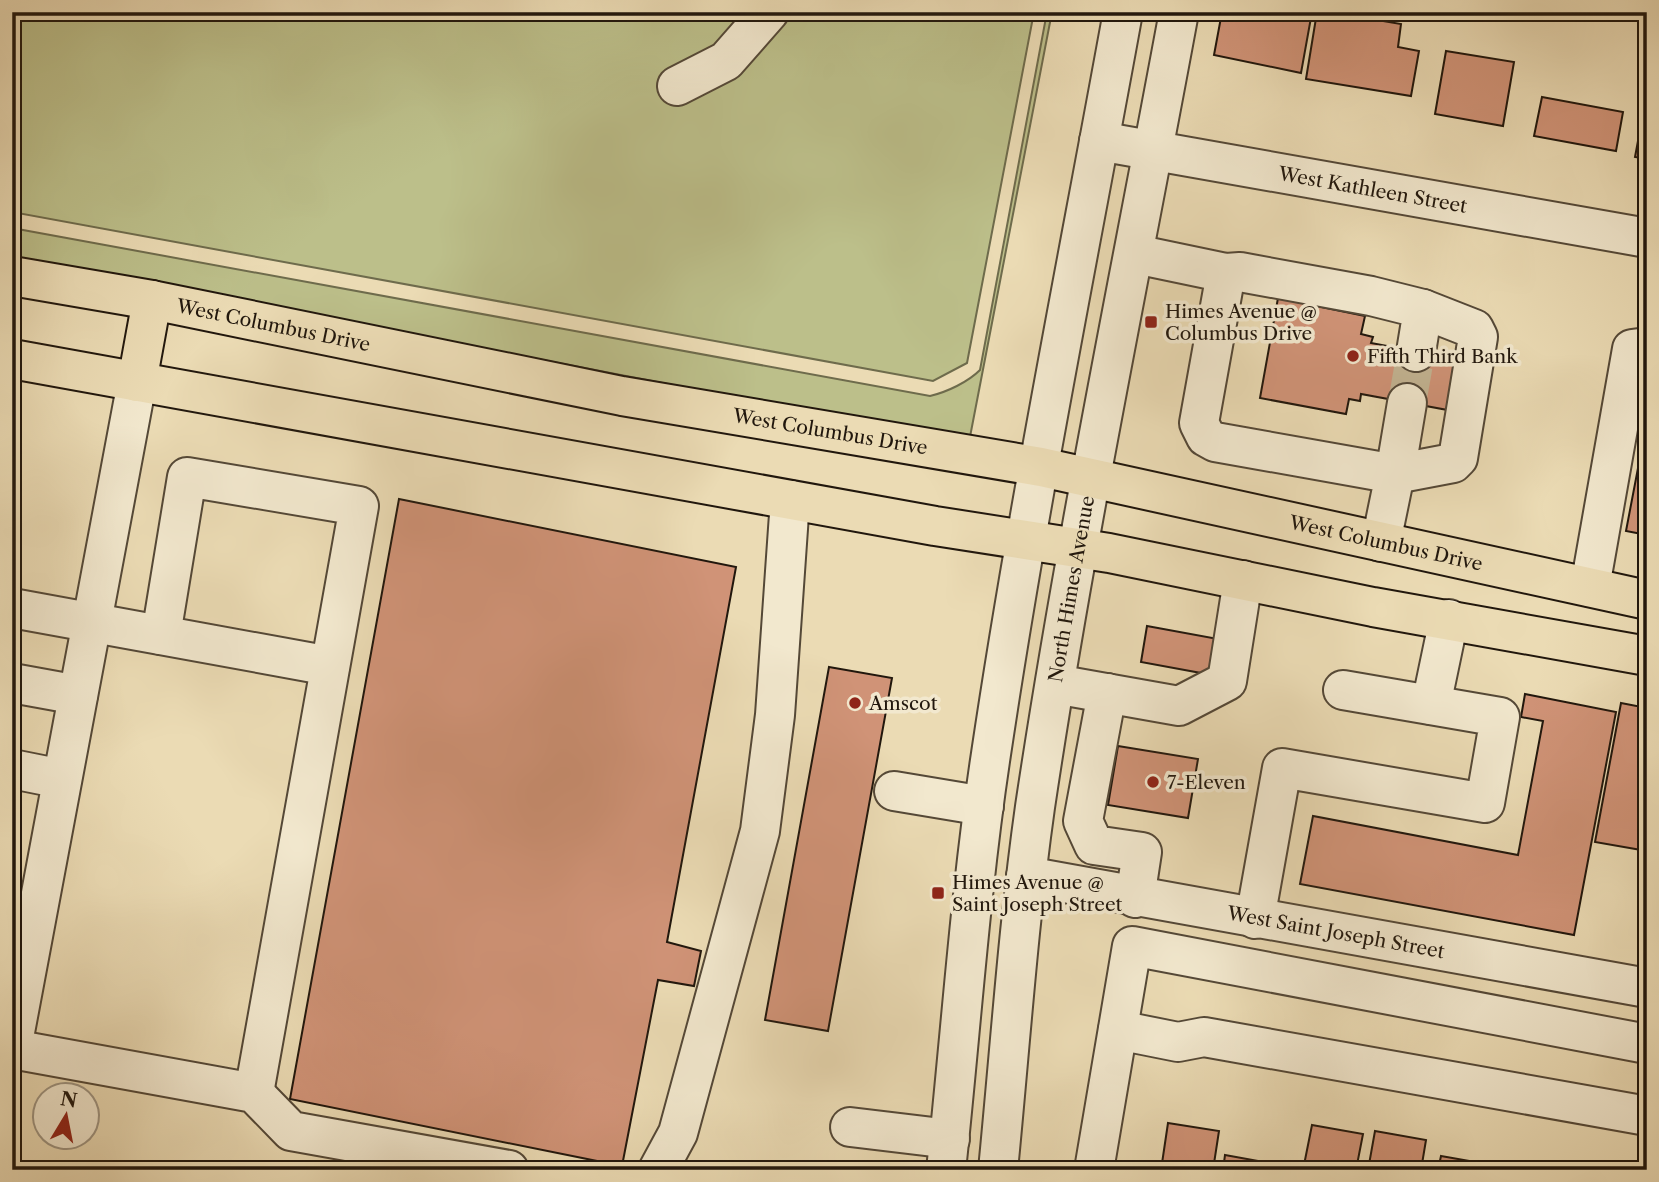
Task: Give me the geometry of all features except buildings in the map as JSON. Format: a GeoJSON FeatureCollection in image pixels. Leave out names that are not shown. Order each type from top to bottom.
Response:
{"type":"FeatureCollection","features":[{"type":"Feature","properties":{"kind":"main road","name":"West Columbus Drive"},"geometry":{"type":"LineString","coordinates":[[12,276],[152,300],[622,396],[1041,467],[1090,480],[1647,600]]}},
{"type":"Feature","properties":{"kind":"main road"},"geometry":{"type":"LineString","coordinates":[[137,382],[152,300]]}},
{"type":"Feature","properties":{"kind":"main road"},"geometry":{"type":"LineString","coordinates":[[12,359],[790,500],[1079,548],[1647,656]]}},
{"type":"Feature","properties":{"kind":"street"},"geometry":{"type":"LineString","coordinates":[[677,86],[726,61],[769,12]]}},
{"type":"Feature","properties":{"kind":"street"},"geometry":{"type":"LineString","coordinates":[[850,1127],[948,1154],[964,978],[984,806],[1026,539],[1123,12]]}},
{"type":"Feature","properties":{"kind":"street","name":"North Himes Avenue"},"geometry":{"type":"LineString","coordinates":[[998,1170],[1026,876],[1055,684],[1090,480],[1179,12]]}},
{"type":"Feature","properties":{"kind":"street","name":"West Kathleen Street"},"geometry":{"type":"LineString","coordinates":[[1099,141],[1647,238]]}},
{"type":"Feature","properties":{"kind":"street"},"geometry":{"type":"LineString","coordinates":[[1135,254],[1226,273],[1240,272],[1371,296],[1423,309],[1474,329],[1479,337],[1458,458],[1449,466],[1395,474],[1215,442],[1206,438],[1199,423],[1226,273]]}},
{"type":"Feature","properties":{"kind":"street"},"geometry":{"type":"LineString","coordinates":[[1416,352],[1423,309]]}},
{"type":"Feature","properties":{"kind":"street"},"geometry":{"type":"LineString","coordinates":[[1590,587],[1632,349],[1647,347]]}},
{"type":"Feature","properties":{"kind":"street"},"geometry":{"type":"LineString","coordinates":[[137,382],[62,779],[21,957],[12,1048],[254,1093],[291,1131],[509,1170]]}},
{"type":"Feature","properties":{"kind":"street"},"geometry":{"type":"LineString","coordinates":[[1381,542],[1407,403]]}},
{"type":"Feature","properties":{"kind":"street"},"geometry":{"type":"LineString","coordinates":[[161,635],[187,477],[359,506],[254,1093]]}},
{"type":"Feature","properties":{"kind":"street"},"geometry":{"type":"LineString","coordinates":[[658,1170],[678,1133],[760,831],[775,715],[790,500]]}},
{"type":"Feature","properties":{"kind":"street"},"geometry":{"type":"LineString","coordinates":[[1055,684],[1179,706],[1227,681],[1243,580]]}},
{"type":"Feature","properties":{"kind":"street"},"geometry":{"type":"LineString","coordinates":[[12,608],[330,666]]}},
{"type":"Feature","properties":{"kind":"street"},"geometry":{"type":"LineString","coordinates":[[1431,705],[1449,619]]}},
{"type":"Feature","properties":{"kind":"street"},"geometry":{"type":"LineString","coordinates":[[12,683],[78,695]]}},
{"type":"Feature","properties":{"kind":"street"},"geometry":{"type":"LineString","coordinates":[[1255,919],[1282,768],[1485,803],[1500,717],[1343,690]]}},
{"type":"Feature","properties":{"kind":"street"},"geometry":{"type":"LineString","coordinates":[[1094,1170],[1118,1030],[1138,947],[1143,899],[1142,852],[1094,845],[1083,821],[1107,693]]}},
{"type":"Feature","properties":{"kind":"street"},"geometry":{"type":"LineString","coordinates":[[12,769],[62,779]]}},
{"type":"Feature","properties":{"kind":"street"},"geometry":{"type":"LineString","coordinates":[[894,791],[984,806]]}},
{"type":"Feature","properties":{"kind":"street","name":"West Saint Joseph Street"},"geometry":{"type":"LineString","coordinates":[[1026,876],[1647,988]]}},
{"type":"Feature","properties":{"kind":"street"},"geometry":{"type":"LineString","coordinates":[[1138,947],[1647,1044]]}},
{"type":"Feature","properties":{"kind":"street"},"geometry":{"type":"LineString","coordinates":[[1118,1030],[1178,1042],[1204,1037],[1647,1116]]}},
{"type":"Feature","properties":{"kind":"green space"},"geometry":{"type":"Polygon","coordinates":[[[12,12],[1034,12],[967,363],[933,381],[12,212],[12,12]]]}},
{"type":"Feature","properties":{"kind":"green space"},"geometry":{"type":"Polygon","coordinates":[[[1047,12],[1052,12],[969,442],[12,258],[12,228],[930,396],[957,386],[980,370],[1047,12]]]}},
{"type":"Feature","properties":{"kind":"tunnel"},"geometry":{"type":"LineString","coordinates":[[1407,403],[1416,352]]}},
{"type":"Feature","properties":{"kind":"place","name":"Himes Avenue @ Columbus Drive"},"geometry":{"type":"Point","coordinates":[1151,322]}},
{"type":"Feature","properties":{"kind":"place","name":"Fifth Third Bank"},"geometry":{"type":"Point","coordinates":[1353,356]}},
{"type":"Feature","properties":{"kind":"place","name":"Amscot"},"geometry":{"type":"Point","coordinates":[855,703]}},
{"type":"Feature","properties":{"kind":"place","name":"7-Eleven"},"geometry":{"type":"Point","coordinates":[1153,782]}},
{"type":"Feature","properties":{"kind":"place","name":"Himes Avenue @ Saint Joseph Street"},"geometry":{"type":"Point","coordinates":[938,893]}}]}
